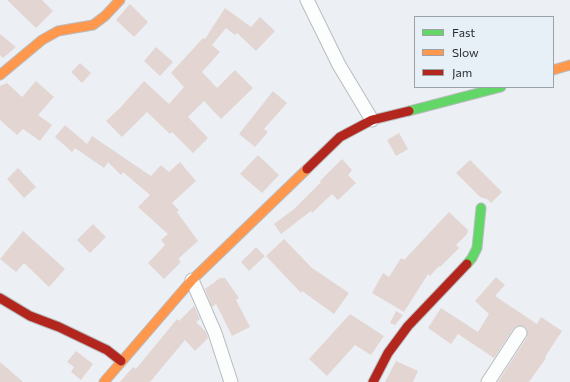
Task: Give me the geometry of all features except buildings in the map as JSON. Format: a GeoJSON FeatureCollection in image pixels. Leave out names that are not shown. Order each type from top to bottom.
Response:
{"type":"FeatureCollection","features":[{"type":"Feature","properties":{"kind":"street"},"geometry":{"type":"LineString","coordinates":[[0,75],[42,40],[58,31],[93,25],[105,16],[120,0]]}},
{"type":"Feature","properties":{"kind":"street"},"geometry":{"type":"LineString","coordinates":[[307,0],[339,65],[372,120]]}},
{"type":"Feature","properties":{"kind":"street"},"geometry":{"type":"LineString","coordinates":[[554,70],[570,65]]}},
{"type":"Feature","properties":{"kind":"street"},"geometry":{"type":"LineString","coordinates":[[104,382],[120,361],[192,280],[340,137],[372,120],[497,88]]}},
{"type":"Feature","properties":{"kind":"street"},"geometry":{"type":"LineString","coordinates":[[373,382],[388,353],[408,326],[472,258],[476,248],[481,208]]}},
{"type":"Feature","properties":{"kind":"street"},"geometry":{"type":"LineString","coordinates":[[192,280],[215,333],[231,382]]}},
{"type":"Feature","properties":{"kind":"street"},"geometry":{"type":"LineString","coordinates":[[0,298],[30,316],[59,327],[107,350],[120,361]]}},
{"type":"Feature","properties":{"kind":"street"},"geometry":{"type":"LineString","coordinates":[[488,382],[520,333]]}},
{"type":"Feature","properties":{"kind":"traffic: fast"},"geometry":{"type":"LineString","coordinates":[[409,111],[497,88]]}},
{"type":"Feature","properties":{"kind":"traffic: fast"},"geometry":{"type":"LineString","coordinates":[[467,264],[477,248],[481,208]]}},
{"type":"Feature","properties":{"kind":"traffic: slow"},"geometry":{"type":"LineString","coordinates":[[0,75],[42,40],[58,31],[93,25],[105,16],[120,0]]}},
{"type":"Feature","properties":{"kind":"traffic: slow"},"geometry":{"type":"LineString","coordinates":[[554,70],[570,65]]}},
{"type":"Feature","properties":{"kind":"traffic: slow"},"geometry":{"type":"LineString","coordinates":[[104,382],[192,280],[307,169]]}},
{"type":"Feature","properties":{"kind":"traffic: jam"},"geometry":{"type":"LineString","coordinates":[[307,169],[340,137],[372,120],[409,111]]}},
{"type":"Feature","properties":{"kind":"traffic: jam"},"geometry":{"type":"LineString","coordinates":[[373,382],[388,353],[408,326],[467,264]]}},
{"type":"Feature","properties":{"kind":"traffic: jam"},"geometry":{"type":"LineString","coordinates":[[0,298],[30,316],[59,327],[107,350],[121,361]]}}]}
